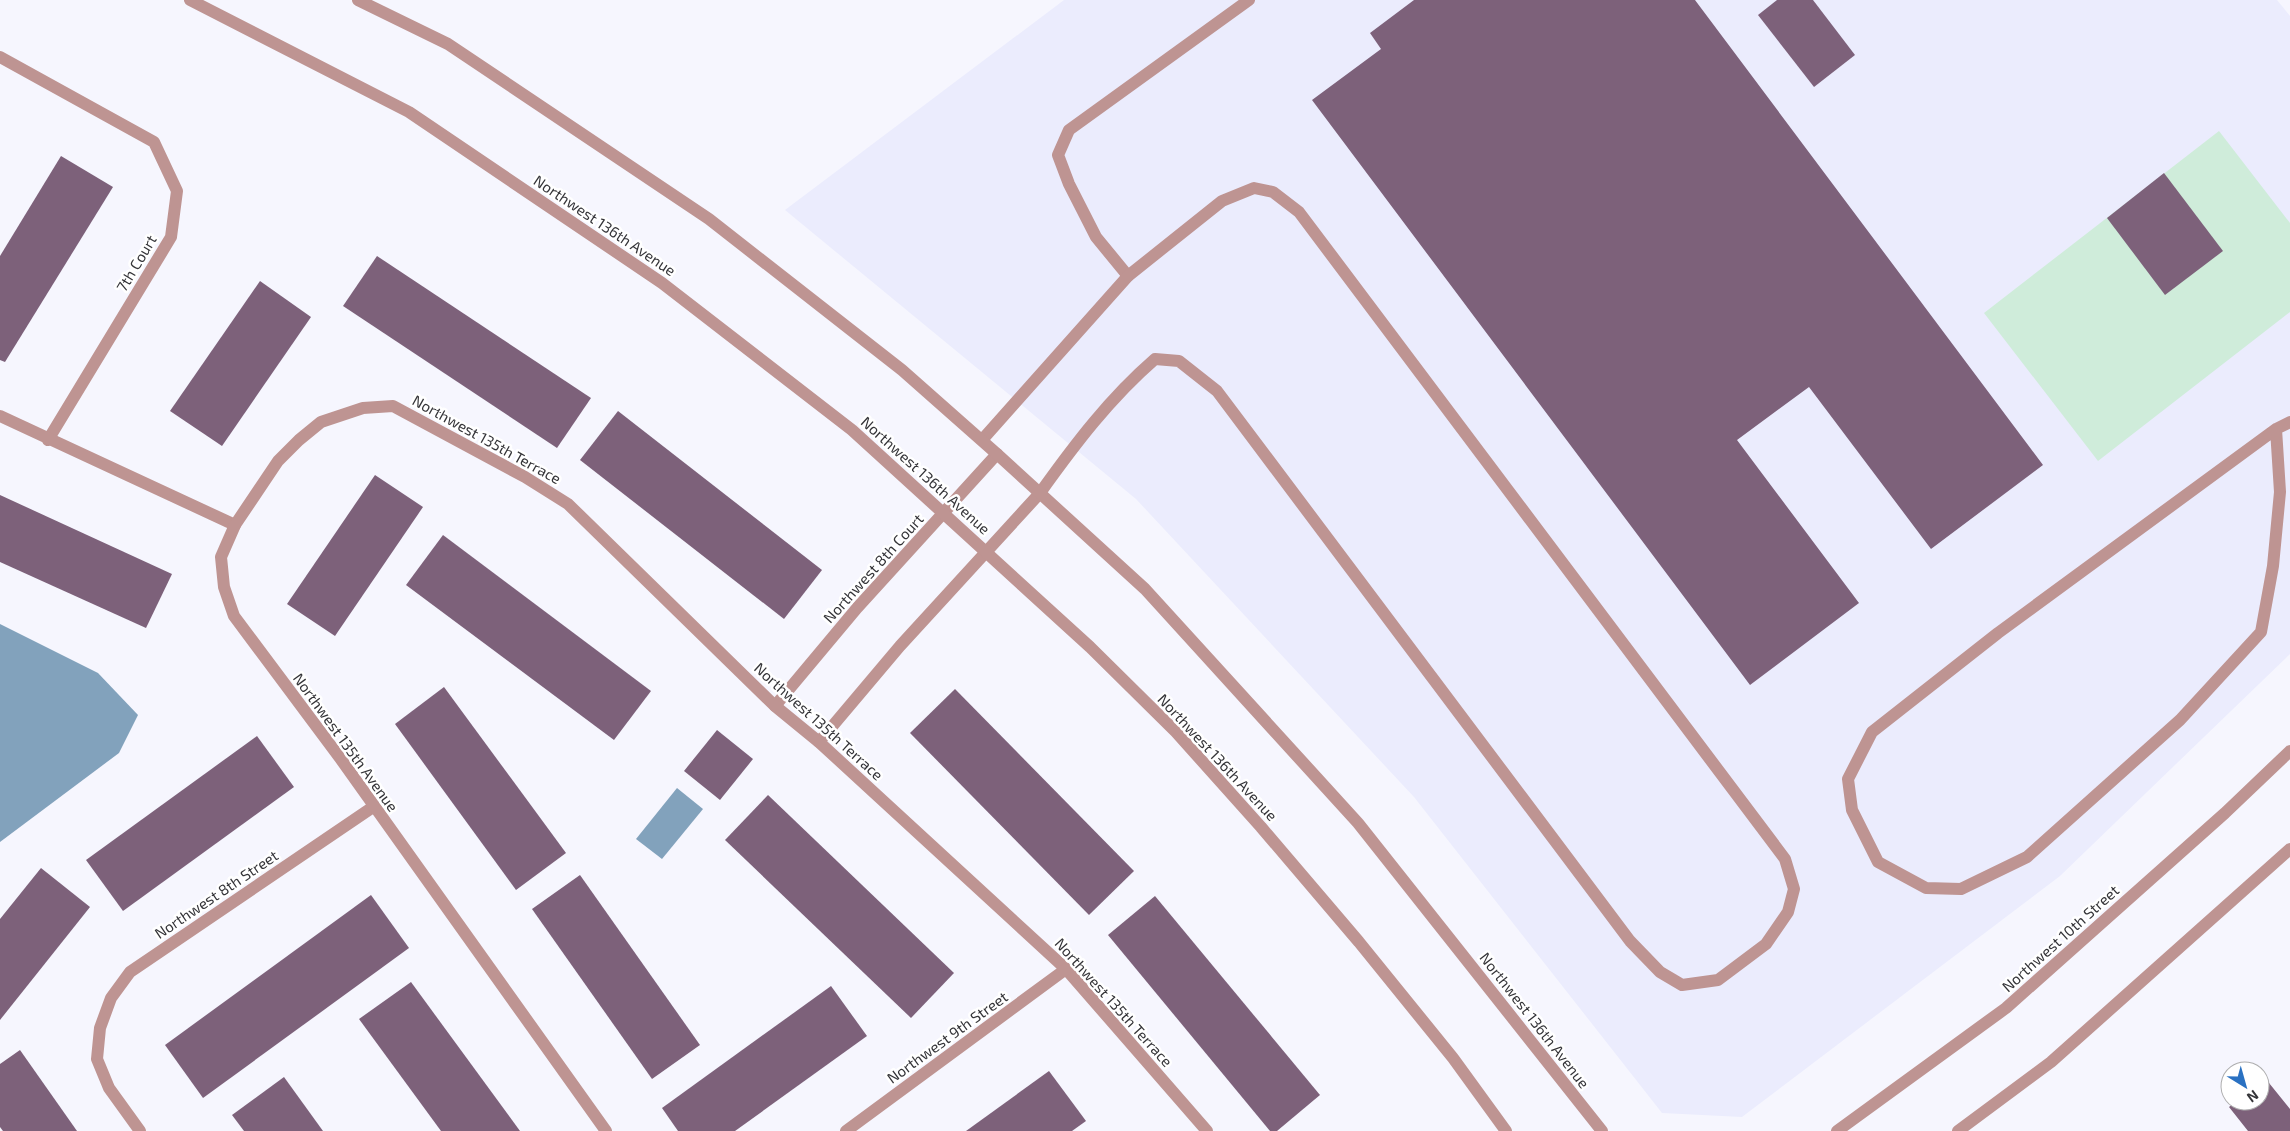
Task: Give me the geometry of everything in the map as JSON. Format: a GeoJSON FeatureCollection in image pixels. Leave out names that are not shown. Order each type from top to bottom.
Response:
{"type":"FeatureCollection","features":[{"type":"Feature","properties":{"kind":"street","name":"Northwest 136th Avenue"},"geometry":{"type":"LineString","coordinates":[[190,0],[409,112],[662,283],[852,430],[1090,646],[1169,725],[1261,826],[1390,981],[1453,1058],[1506,1131]]}},
{"type":"Feature","properties":{"kind":"street","name":"Northwest 136th Avenue"},"geometry":{"type":"LineString","coordinates":[[358,0],[448,44],[709,219],[902,370],[998,454],[1145,589],[1358,823],[1602,1131]]}},
{"type":"Feature","properties":{"kind":"street"},"geometry":{"type":"LineString","coordinates":[[1128,276],[1096,236],[1058,155],[1069,130],[1249,0]]}},
{"type":"Feature","properties":{"kind":"street","name":"7th Court"},"geometry":{"type":"LineString","coordinates":[[0,57],[154,142],[177,191],[171,237],[48,440]]}},
{"type":"Feature","properties":{"kind":"street"},"geometry":{"type":"LineString","coordinates":[[819,742],[900,646],[1040,493],[1083,434],[1124,386],[1155,359],[1179,361],[1217,391],[1630,941],[1660,972],[1682,985],[1718,980],[1766,944],[1788,912],[1794,889],[1785,859],[1300,212],[1273,192],[1254,188],[1222,201],[1128,276],[982,440]]}},
{"type":"Feature","properties":{"kind":"street","name":"Northwest 135th Terrace"},"geometry":{"type":"LineString","coordinates":[[235,526],[278,461],[298,440],[321,422],[363,408],[393,406],[525,477],[568,504],[775,706],[819,742],[1066,969],[1207,1131]]}},
{"type":"Feature","properties":{"kind":"street"},"geometry":{"type":"LineString","coordinates":[[0,416],[235,526]]}},
{"type":"Feature","properties":{"kind":"street"},"geometry":{"type":"LineString","coordinates":[[2276,429],[2280,492],[2273,566],[2261,632],[2180,720],[2028,858],[1961,889],[1926,888],[1878,862],[1852,810],[1848,779],[1872,732],[1998,633],[2276,429],[2290,422]]}},
{"type":"Feature","properties":{"kind":"street","name":"Northwest 8th Court"},"geometry":{"type":"LineString","coordinates":[[775,706],[857,608],[998,454]]}},
{"type":"Feature","properties":{"kind":"street","name":"Northwest 135th Avenue"},"geometry":{"type":"LineString","coordinates":[[235,526],[221,558],[224,587],[234,616],[606,1131]]}},
{"type":"Feature","properties":{"kind":"street","name":"Northwest 10th Street"},"geometry":{"type":"LineString","coordinates":[[1837,1131],[2006,1008],[2225,813],[2290,751]]}},
{"type":"Feature","properties":{"kind":"street","name":"Northwest 8th Street"},"geometry":{"type":"LineString","coordinates":[[140,1131],[109,1088],[97,1059],[100,1028],[111,998],[130,972],[373,807]]}},
{"type":"Feature","properties":{"kind":"street"},"geometry":{"type":"LineString","coordinates":[[1958,1131],[2051,1062],[2290,849]]}},
{"type":"Feature","properties":{"kind":"street","name":"Northwest 9th Street"},"geometry":{"type":"LineString","coordinates":[[846,1131],[1066,969]]}},
{"type":"Feature","properties":{"kind":"shaded area"},"geometry":{"type":"Polygon","coordinates":[[[1064,0],[2277,0],[2290,16],[2290,654],[2060,876],[1742,1117],[1662,1113],[1414,797],[1136,499],[785,210],[1064,0]]]}},
{"type":"Feature","properties":{"kind":"green space"},"geometry":{"type":"Polygon","coordinates":[[[2219,131],[2290,223],[2290,312],[2098,461],[1984,313],[2219,131]]]}},
{"type":"Feature","properties":{"kind":"water"},"geometry":{"type":"Polygon","coordinates":[[[0,624],[98,673],[138,715],[119,753],[0,842],[0,624]]]}},
{"type":"Feature","properties":{"kind":"water"},"geometry":{"type":"Polygon","coordinates":[[[677,788],[703,809],[662,859],[636,839],[677,788]]]}},
{"type":"Feature","properties":{"kind":"building"},"geometry":{"type":"Polygon","coordinates":[[[1414,0],[1695,0],[2043,465],[1931,549],[1809,387],[1737,440],[1859,603],[1750,685],[1312,100],[1381,49],[1370,33],[1414,0]]]}},
{"type":"Feature","properties":{"kind":"building"},"geometry":{"type":"Polygon","coordinates":[[[1777,0],[1813,0],[1855,55],[1814,87],[1758,15],[1777,0]]]}},
{"type":"Feature","properties":{"kind":"building"},"geometry":{"type":"Polygon","coordinates":[[[61,156],[113,187],[5,362],[0,360],[0,256],[61,156]]]}},
{"type":"Feature","properties":{"kind":"building"},"geometry":{"type":"Polygon","coordinates":[[[2164,173],[2223,251],[2165,295],[2107,218],[2164,173]]]}},
{"type":"Feature","properties":{"kind":"building"},"geometry":{"type":"Polygon","coordinates":[[[377,256],[591,398],[557,448],[343,306],[377,256]]]}},
{"type":"Feature","properties":{"kind":"building"},"geometry":{"type":"Polygon","coordinates":[[[260,281],[311,317],[222,446],[170,411],[260,281]]]}},
{"type":"Feature","properties":{"kind":"building"},"geometry":{"type":"Polygon","coordinates":[[[618,411],[822,570],[784,619],[580,460],[618,411]]]}},
{"type":"Feature","properties":{"kind":"building"},"geometry":{"type":"Polygon","coordinates":[[[375,475],[423,507],[335,636],[287,604],[375,475]]]}},
{"type":"Feature","properties":{"kind":"building"},"geometry":{"type":"Polygon","coordinates":[[[0,495],[172,574],[146,628],[0,562],[0,495]]]}},
{"type":"Feature","properties":{"kind":"building"},"geometry":{"type":"Polygon","coordinates":[[[443,535],[651,691],[614,740],[406,585],[443,535]]]}},
{"type":"Feature","properties":{"kind":"building"},"geometry":{"type":"Polygon","coordinates":[[[444,687],[566,853],[516,890],[395,724],[444,687]]]}},
{"type":"Feature","properties":{"kind":"building"},"geometry":{"type":"Polygon","coordinates":[[[955,689],[1134,871],[1089,915],[910,733],[955,689]]]}},
{"type":"Feature","properties":{"kind":"building"},"geometry":{"type":"Polygon","coordinates":[[[717,730],[753,759],[720,800],[684,771],[717,730]]]}},
{"type":"Feature","properties":{"kind":"building"},"geometry":{"type":"Polygon","coordinates":[[[257,736],[294,787],[123,911],[86,860],[257,736]]]}},
{"type":"Feature","properties":{"kind":"building"},"geometry":{"type":"Polygon","coordinates":[[[768,795],[954,973],[911,1018],[725,840],[768,795]]]}},
{"type":"Feature","properties":{"kind":"building"},"geometry":{"type":"Polygon","coordinates":[[[41,868],[90,907],[0,1020],[0,919],[41,868]]]}},
{"type":"Feature","properties":{"kind":"building"},"geometry":{"type":"Polygon","coordinates":[[[580,875],[700,1045],[652,1079],[532,909],[580,875]]]}},
{"type":"Feature","properties":{"kind":"building"},"geometry":{"type":"Polygon","coordinates":[[[371,895],[409,948],[203,1098],[165,1045],[371,895]]]}},
{"type":"Feature","properties":{"kind":"building"},"geometry":{"type":"Polygon","coordinates":[[[1155,896],[1320,1095],[1277,1131],[1270,1131],[1108,935],[1155,896]]]}},
{"type":"Feature","properties":{"kind":"building"},"geometry":{"type":"Polygon","coordinates":[[[411,982],[520,1131],[441,1131],[359,1019],[411,982]]]}},
{"type":"Feature","properties":{"kind":"building"},"geometry":{"type":"Polygon","coordinates":[[[831,986],[867,1036],[735,1131],[678,1131],[662,1108],[831,986]]]}},
{"type":"Feature","properties":{"kind":"building"},"geometry":{"type":"Polygon","coordinates":[[[20,1050],[77,1131],[3,1131],[0,1127],[0,1064],[20,1050]]]}},
{"type":"Feature","properties":{"kind":"building"},"geometry":{"type":"Polygon","coordinates":[[[1049,1071],[1086,1121],[1072,1131],[966,1131],[1049,1071]]]}},
{"type":"Feature","properties":{"kind":"building"},"geometry":{"type":"Polygon","coordinates":[[[284,1077],[323,1131],[244,1131],[232,1115],[284,1077]]]}},
{"type":"Feature","properties":{"kind":"building"},"geometry":{"type":"Polygon","coordinates":[[[2270,1084],[2290,1109],[2290,1131],[2248,1131],[2232,1111],[2270,1111],[2270,1084]]]}}]}
